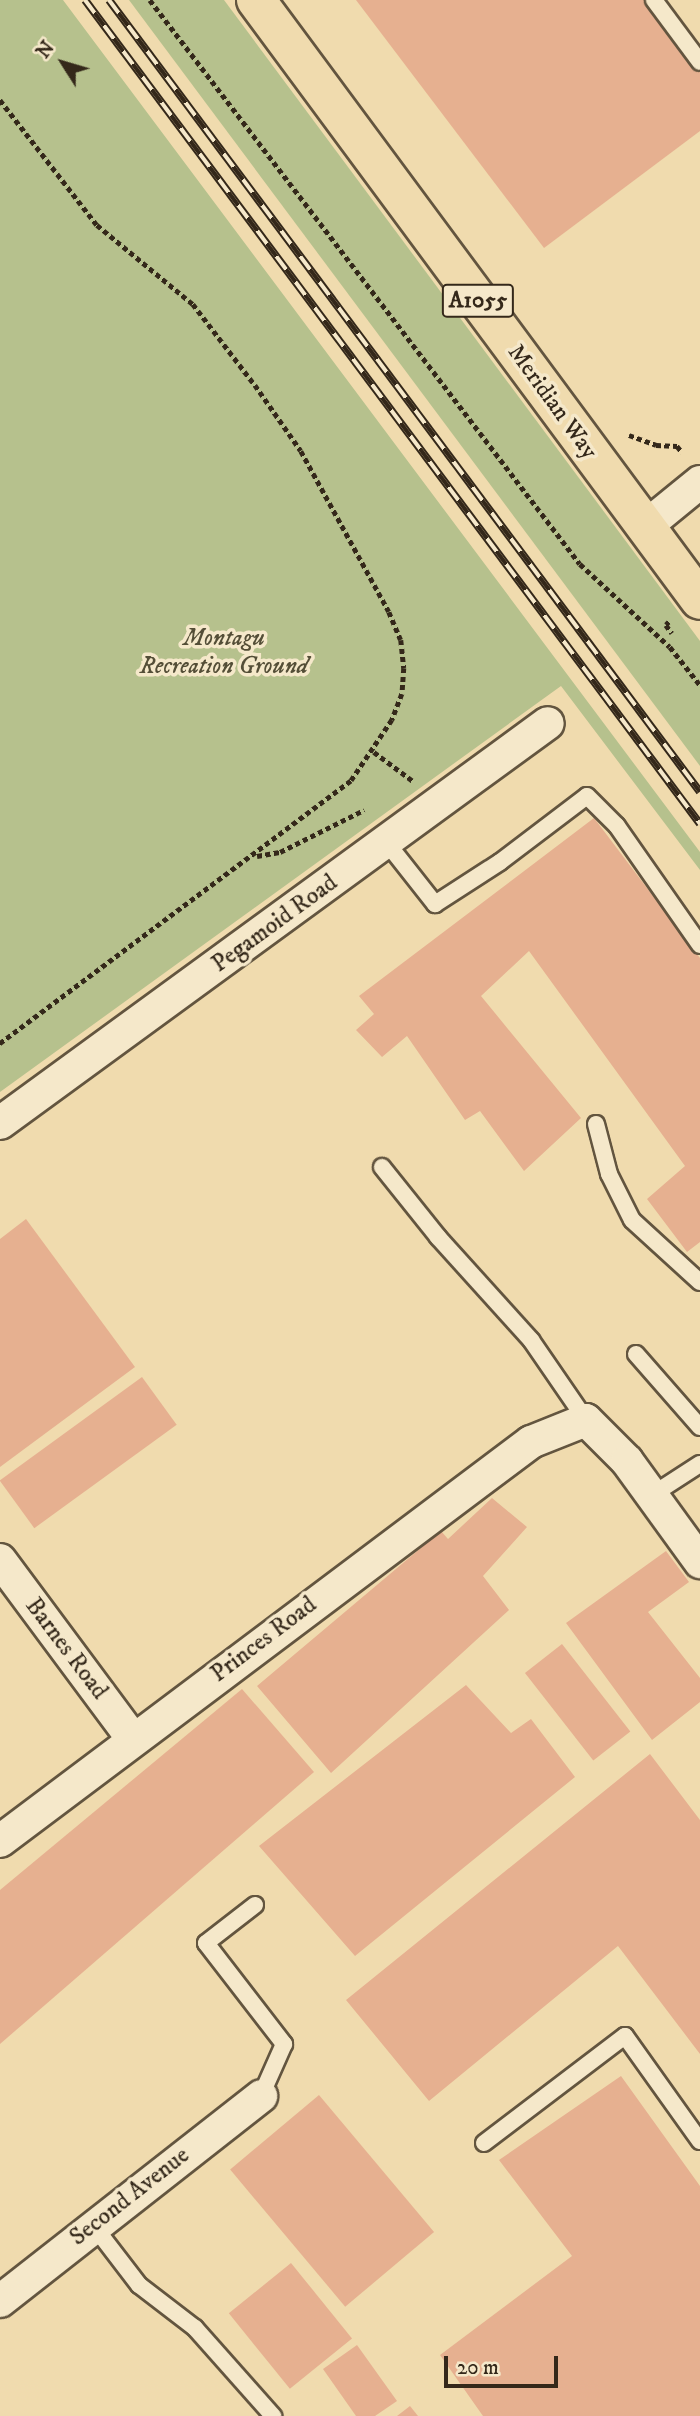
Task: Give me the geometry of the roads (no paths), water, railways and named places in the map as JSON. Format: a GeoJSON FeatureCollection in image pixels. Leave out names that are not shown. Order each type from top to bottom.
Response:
{"type":"FeatureCollection","features":[{"type":"Feature","properties":{"kind":"main road","name":"Meridian Way"},"geometry":{"type":"LineString","coordinates":[[256,0],[700,600]]}},
{"type":"Feature","properties":{"kind":"street"},"geometry":{"type":"LineString","coordinates":[[645,527],[700,482]]}},
{"type":"Feature","properties":{"kind":"street","name":"Pegamoid Road"},"geometry":{"type":"LineString","coordinates":[[0,1123],[548,723]]}},
{"type":"Feature","properties":{"kind":"street"},"geometry":{"type":"LineString","coordinates":[[586,1420],[627,1461],[700,1562]]}},
{"type":"Feature","properties":{"kind":"street","name":"Princes Road"},"geometry":{"type":"LineString","coordinates":[[0,1841],[132,1738],[531,1442],[586,1420]]}},
{"type":"Feature","properties":{"kind":"street","name":"Barnes Road"},"geometry":{"type":"LineString","coordinates":[[0,1560],[132,1738]]}},
{"type":"Feature","properties":{"kind":"street","name":"Second Avenue"},"geometry":{"type":"LineString","coordinates":[[0,2301],[93,2225],[261,2096]]}},
{"type":"Feature","properties":{"kind":"lane"},"geometry":{"type":"LineString","coordinates":[[654,0],[700,62]]}},
{"type":"Feature","properties":{"kind":"lane"},"geometry":{"type":"LineString","coordinates":[[387,843],[435,904],[500,862],[587,796],[617,826],[700,945]]}},
{"type":"Feature","properties":{"kind":"lane"},"geometry":{"type":"LineString","coordinates":[[596,1124],[609,1174],[632,1220],[700,1282]]}},
{"type":"Feature","properties":{"kind":"lane"},"geometry":{"type":"LineString","coordinates":[[382,1167],[438,1237],[531,1340],[586,1420]]}},
{"type":"Feature","properties":{"kind":"lane"},"geometry":{"type":"LineString","coordinates":[[636,1354],[700,1427]]}},
{"type":"Feature","properties":{"kind":"lane"},"geometry":{"type":"LineString","coordinates":[[652,1495],[700,1464]]}},
{"type":"Feature","properties":{"kind":"lane"},"geometry":{"type":"LineString","coordinates":[[254,1905],[206,1943],[284,2044],[261,2096]]}},
{"type":"Feature","properties":{"kind":"lane"},"geometry":{"type":"LineString","coordinates":[[484,2143],[625,2036],[700,2141]]}},
{"type":"Feature","properties":{"kind":"lane"},"geometry":{"type":"LineString","coordinates":[[93,2225],[139,2285],[195,2328],[273,2416]]}},
{"type":"Feature","properties":{"kind":"railway"},"geometry":{"type":"LineString","coordinates":[[85,0],[700,824]]}},
{"type":"Feature","properties":{"kind":"railway"},"geometry":{"type":"LineString","coordinates":[[109,0],[700,792]]}},
{"type":"Feature","properties":{"kind":"park label","name":"Montagu Recreation Ground"},"geometry":{"type":"Point","coordinates":[224,653]}}]}
